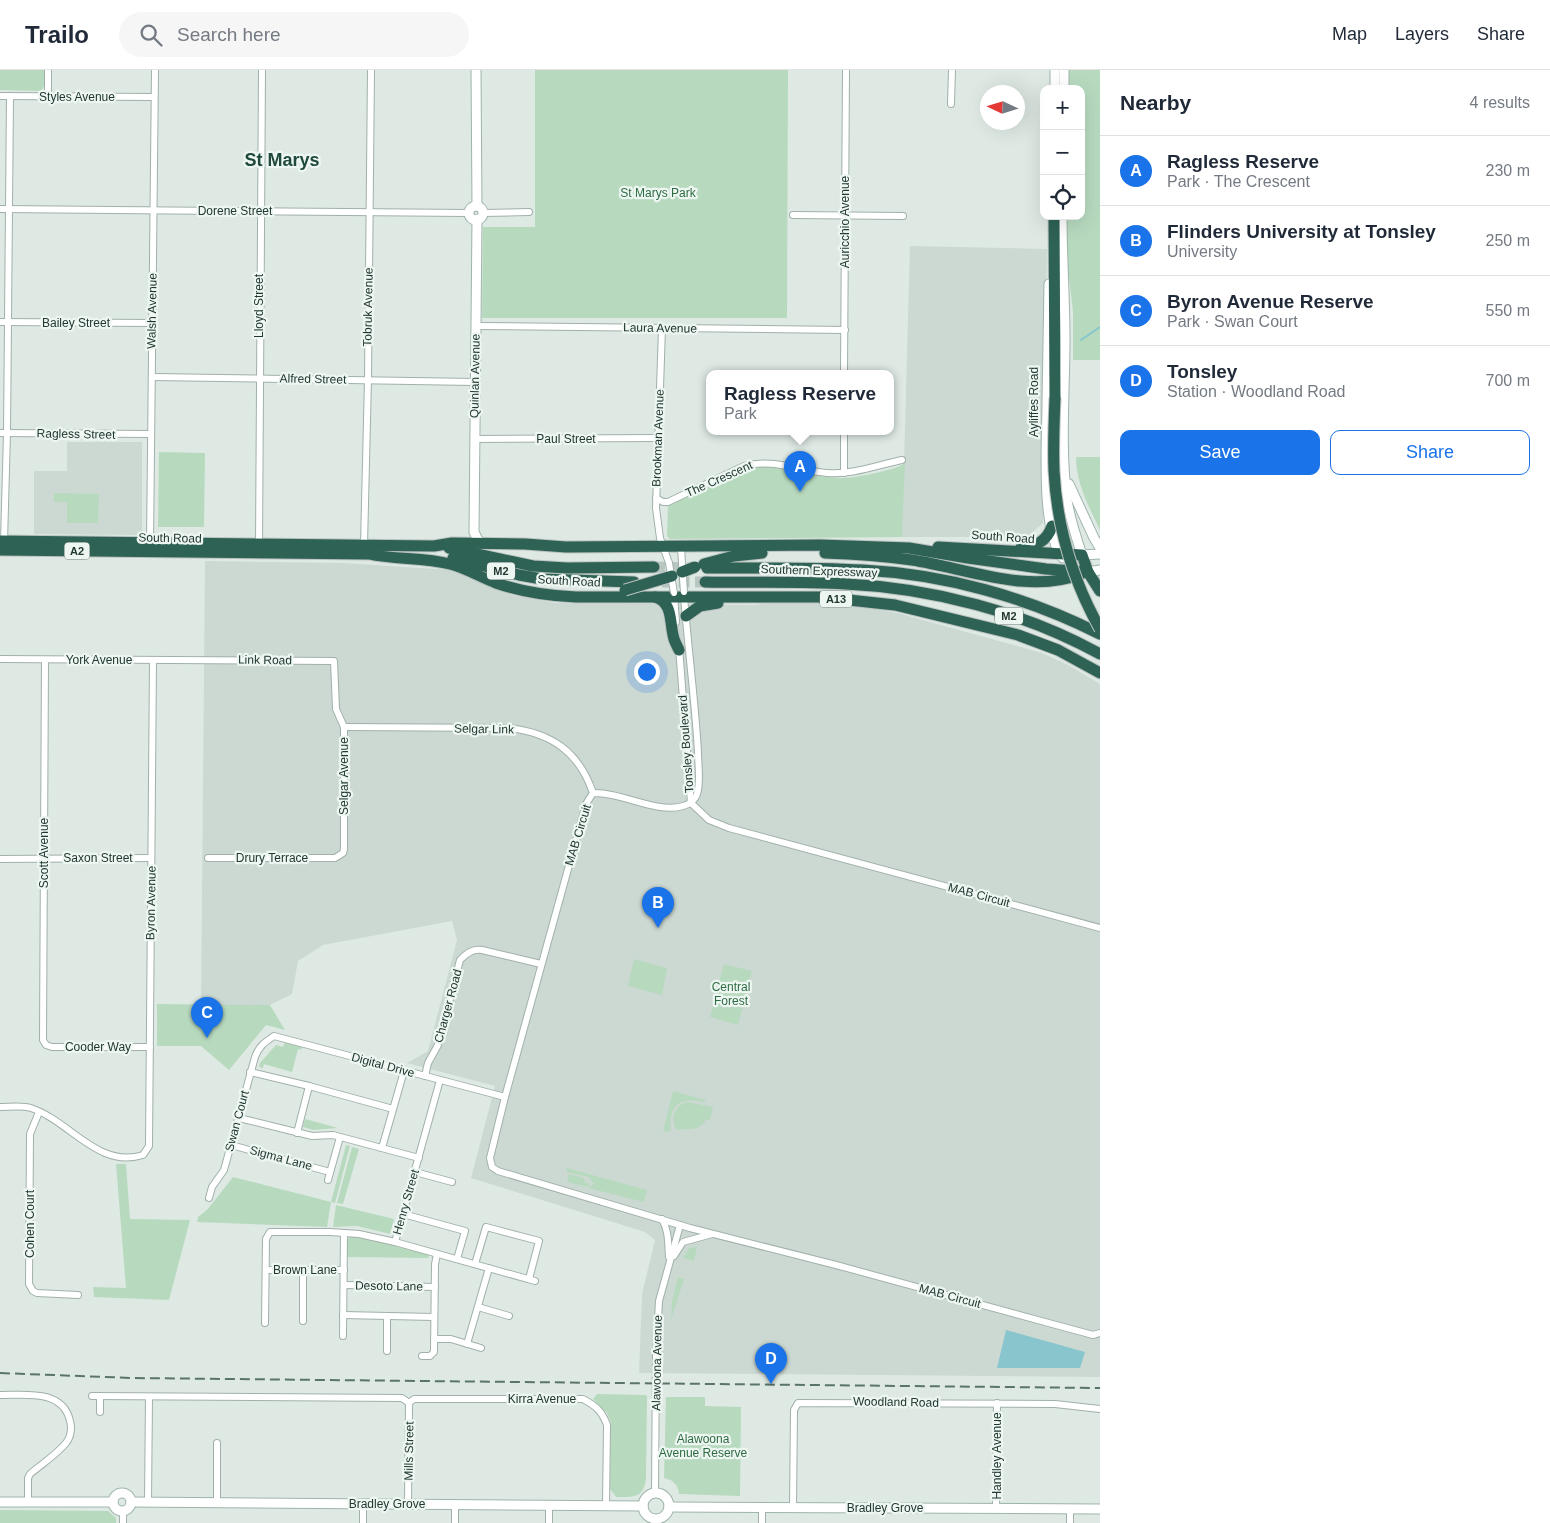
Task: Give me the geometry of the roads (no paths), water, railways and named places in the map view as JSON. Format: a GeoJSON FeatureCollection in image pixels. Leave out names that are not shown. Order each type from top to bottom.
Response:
{"type":"FeatureCollection","features":[{"type":"Feature","properties":{"kind":"highway"},"geometry":{"type":"LineString","coordinates":[[1054,220],[1054,470],[1060,520],[1076,576],[1100,629]]}},
{"type":"Feature","properties":{"kind":"highway"},"geometry":{"type":"LineString","coordinates":[[1006,551],[1040,543],[1046,538],[1052,526]]}},
{"type":"Feature","properties":{"kind":"highway","name":"South Road"},"geometry":{"type":"LineString","coordinates":[[2,546],[366,549],[434,546],[445,543],[525,544],[566,547],[820,545],[909,548],[955,547],[1082,555]]}},
{"type":"Feature","properties":{"kind":"highway","name":"M2"},"geometry":{"type":"LineString","coordinates":[[434,546],[532,566],[567,568],[654,567]]}},
{"type":"Feature","properties":{"kind":"highway","name":"South Road"},"geometry":{"type":"LineString","coordinates":[[909,548],[1007,563],[1091,571]]}},
{"type":"Feature","properties":{"kind":"highway","name":"South Road"},"geometry":{"type":"LineString","coordinates":[[366,549],[386,558],[449,564],[505,586],[534,593],[585,597],[679,595],[822,598],[895,605],[1018,635],[1058,650],[1100,673]]}},
{"type":"Feature","properties":{"kind":"highway","name":"M2"},"geometry":{"type":"LineString","coordinates":[[366,549],[435,556],[467,562],[519,576],[630,586]]}},
{"type":"Feature","properties":{"kind":"highway"},"geometry":{"type":"LineString","coordinates":[[585,597],[630,586],[712,561],[749,553],[858,554],[914,560],[998,577],[1033,581],[1063,579],[1091,571]]}},
{"type":"Feature","properties":{"kind":"highway"},"geometry":{"type":"LineString","coordinates":[[1082,555],[1100,591]]}},
{"type":"Feature","properties":{"kind":"highway","name":"Southern Expressway"},"geometry":{"type":"LineString","coordinates":[[706,568],[864,570],[939,579],[988,591],[1028,604],[1100,634]]}},
{"type":"Feature","properties":{"kind":"highway"},"geometry":{"type":"LineString","coordinates":[[1091,571],[1100,580]]}},
{"type":"Feature","properties":{"kind":"highway","name":"Southern Expressway"},"geometry":{"type":"LineString","coordinates":[[705,582],[846,584],[914,592],[946,598],[1004,614],[1065,637],[1100,656]]}},
{"type":"Feature","properties":{"kind":"highway"},"geometry":{"type":"LineString","coordinates":[[686,616],[700,606],[722,602],[730,596]]}},
{"type":"Feature","properties":{"kind":"highway"},"geometry":{"type":"LineString","coordinates":[[654,597],[660,599],[667,606],[674,638],[679,650]]}},
{"type":"Feature","properties":{"kind":"highway"},"geometry":{"type":"LineString","coordinates":[[895,605],[909,605],[956,613],[1007,626],[1100,656]]}},
{"type":"Feature","properties":{"kind":"street"},"geometry":{"type":"LineString","coordinates":[[48,70],[48,96]]}},
{"type":"Feature","properties":{"kind":"street","name":"Walsh Avenue"},"geometry":{"type":"LineString","coordinates":[[150,547],[154,70]]}},
{"type":"Feature","properties":{"kind":"street","name":"Lloyd Street"},"geometry":{"type":"LineString","coordinates":[[259,548],[262,70]]}},
{"type":"Feature","properties":{"kind":"street","name":"Tobruk Avenue"},"geometry":{"type":"LineString","coordinates":[[366,549],[371,70]]}},
{"type":"Feature","properties":{"kind":"street","name":"Quinlan Avenue"},"geometry":{"type":"LineString","coordinates":[[474,532],[476,70]]}},
{"type":"Feature","properties":{"kind":"street","name":"Auricchio Avenue"},"geometry":{"type":"LineString","coordinates":[[844,370],[846,70]]}},
{"type":"Feature","properties":{"kind":"street"},"geometry":{"type":"LineString","coordinates":[[951,104],[952,70]]}},
{"type":"Feature","properties":{"kind":"street"},"geometry":{"type":"LineString","coordinates":[[1055,70],[1055,85]]}},
{"type":"Feature","properties":{"kind":"street"},"geometry":{"type":"LineString","coordinates":[[1064,70],[1064,85]]}},
{"type":"Feature","properties":{"kind":"street","name":"Styles Avenue"},"geometry":{"type":"LineString","coordinates":[[0,96],[154,97]]}},
{"type":"Feature","properties":{"kind":"street"},"geometry":{"type":"LineString","coordinates":[[2,546],[3,433],[8,322],[10,96]]}},
{"type":"Feature","properties":{"kind":"street","name":"Dorene Street"},"geometry":{"type":"LineString","coordinates":[[0,209],[530,212]]}},
{"type":"Feature","properties":{"kind":"street"},"geometry":{"type":"LineString","coordinates":[[792,215],[903,216]]}},
{"type":"Feature","properties":{"kind":"street","name":"Ayliffes Road"},"geometry":{"type":"LineString","coordinates":[[1054,220],[1048,312],[1047,466],[1048,496],[1054,541],[1061,555]]}},
{"type":"Feature","properties":{"kind":"street"},"geometry":{"type":"LineString","coordinates":[[1062,220],[1065,314],[1065,474],[1069,512],[1082,555]]}},
{"type":"Feature","properties":{"kind":"street","name":"Bailey Street"},"geometry":{"type":"LineString","coordinates":[[0,322],[152,323]]}},
{"type":"Feature","properties":{"kind":"street","name":"Laura Avenue"},"geometry":{"type":"LineString","coordinates":[[476,326],[845,330]]}},
{"type":"Feature","properties":{"kind":"street","name":"Brookman Avenue"},"geometry":{"type":"LineString","coordinates":[[662,328],[656,498],[657,518],[663,547]]}},
{"type":"Feature","properties":{"kind":"street","name":"Alfred Street"},"geometry":{"type":"LineString","coordinates":[[152,377],[475,382]]}},
{"type":"Feature","properties":{"kind":"street","name":"Ragless Street"},"geometry":{"type":"LineString","coordinates":[[3,433],[151,434]]}},
{"type":"Feature","properties":{"kind":"street"},"geometry":{"type":"LineString","coordinates":[[844,435],[844,473]]}},
{"type":"Feature","properties":{"kind":"street","name":"Paul Street"},"geometry":{"type":"LineString","coordinates":[[475,439],[657,438]]}},
{"type":"Feature","properties":{"kind":"street","name":"The Crescent"},"geometry":{"type":"LineString","coordinates":[[656,498],[663,502],[668,502],[756,462],[828,473],[844,473],[902,460]]}},
{"type":"Feature","properties":{"kind":"street"},"geometry":{"type":"LineString","coordinates":[[1065,474],[1094,538],[1098,552]]}},
{"type":"Feature","properties":{"kind":"street"},"geometry":{"type":"LineString","coordinates":[[463,543],[474,532],[482,543]]}},
{"type":"Feature","properties":{"kind":"street","name":"Tonsley Boulevard"},"geometry":{"type":"LineString","coordinates":[[663,547],[669,562],[679,571],[679,595],[686,616],[697,738],[699,785],[697,796],[691,803]]}},
{"type":"Feature","properties":{"kind":"street","name":"Tonsley Boulevard"},"geometry":{"type":"LineString","coordinates":[[681,547],[679,571],[679,650],[691,803]]}},
{"type":"Feature","properties":{"kind":"street","name":"South Road"},"geometry":{"type":"LineString","coordinates":[[1082,555],[1098,552]]}},
{"type":"Feature","properties":{"kind":"street"},"geometry":{"type":"LineString","coordinates":[[1061,555],[1071,565],[1091,571]]}},
{"type":"Feature","properties":{"kind":"street","name":"York Avenue"},"geometry":{"type":"LineString","coordinates":[[0,659],[197,659]]}},
{"type":"Feature","properties":{"kind":"street","name":"Link Road"},"geometry":{"type":"LineString","coordinates":[[197,659],[334,661]]}},
{"type":"Feature","properties":{"kind":"street","name":"Scott Avenue"},"geometry":{"type":"LineString","coordinates":[[45,660],[43,1040],[46,1046]]}},
{"type":"Feature","properties":{"kind":"street","name":"Byron Avenue"},"geometry":{"type":"LineString","coordinates":[[39,1112],[101,1152],[115,1158],[134,1158],[143,1155],[149,1146],[153,660]]}},
{"type":"Feature","properties":{"kind":"street","name":"Selgar Avenue"},"geometry":{"type":"LineString","coordinates":[[334,661],[336,709],[344,727],[344,849],[343,853],[335,858]]}},
{"type":"Feature","properties":{"kind":"street","name":"Selgar Link"},"geometry":{"type":"LineString","coordinates":[[344,727],[509,728],[531,732],[551,739],[568,752],[582,769],[593,793]]}},
{"type":"Feature","properties":{"kind":"street","name":"MAB Circuit"},"geometry":{"type":"LineString","coordinates":[[1100,928],[729,828],[709,820],[691,803],[676,808],[669,808],[603,793],[593,793],[586,804],[504,1098],[490,1158],[492,1167],[498,1171],[680,1225],[1093,1335],[1100,1333]]}},
{"type":"Feature","properties":{"kind":"street","name":"Saxon Street"},"geometry":{"type":"LineString","coordinates":[[0,859],[151,858]]}},
{"type":"Feature","properties":{"kind":"street","name":"Drury Terrace"},"geometry":{"type":"LineString","coordinates":[[208,858],[335,858]]}},
{"type":"Feature","properties":{"kind":"street","name":"Charger Road"},"geometry":{"type":"LineString","coordinates":[[425,1076],[428,1064],[438,1045],[460,960],[467,953],[475,949],[482,950],[541,964]]}},
{"type":"Feature","properties":{"kind":"street","name":"Digital Drive"},"geometry":{"type":"LineString","coordinates":[[264,1043],[274,1036],[280,1037],[504,1098]]}},
{"type":"Feature","properties":{"kind":"street","name":"Swan Court"},"geometry":{"type":"LineString","coordinates":[[209,1198],[212,1187],[224,1170],[250,1072],[258,1049],[264,1043]]}},
{"type":"Feature","properties":{"kind":"street","name":"Cooder Way"},"geometry":{"type":"LineString","coordinates":[[46,1046],[150,1047]]}},
{"type":"Feature","properties":{"kind":"street"},"geometry":{"type":"LineString","coordinates":[[382,1148],[404,1071]]}},
{"type":"Feature","properties":{"kind":"street"},"geometry":{"type":"LineString","coordinates":[[250,1072],[393,1109]]}},
{"type":"Feature","properties":{"kind":"street","name":"Henry Street"},"geometry":{"type":"LineString","coordinates":[[440,1080],[395,1242],[532,1280],[539,1241],[486,1227],[475,1264]]}},
{"type":"Feature","properties":{"kind":"street"},"geometry":{"type":"LineString","coordinates":[[297,1133],[309,1086]]}},
{"type":"Feature","properties":{"kind":"street"},"geometry":{"type":"LineString","coordinates":[[0,1107],[28,1107],[39,1112]]}},
{"type":"Feature","properties":{"kind":"street","name":"Cohen Court"},"geometry":{"type":"LineString","coordinates":[[39,1112],[30,1134],[29,1284],[33,1291],[37,1293],[78,1294]]}},
{"type":"Feature","properties":{"kind":"street"},"geometry":{"type":"LineString","coordinates":[[239,1118],[312,1136],[332,1135],[419,1158]]}},
{"type":"Feature","properties":{"kind":"street"},"geometry":{"type":"LineString","coordinates":[[328,1180],[340,1137]]}},
{"type":"Feature","properties":{"kind":"street","name":"Sigma Lane"},"geometry":{"type":"LineString","coordinates":[[231,1145],[330,1172]]}},
{"type":"Feature","properties":{"kind":"street"},"geometry":{"type":"LineString","coordinates":[[415,1172],[452,1182]]}},
{"type":"Feature","properties":{"kind":"street"},"geometry":{"type":"LineString","coordinates":[[403,1214],[466,1231],[457,1259]]}},
{"type":"Feature","properties":{"kind":"street","name":"Alawoona Avenue"},"geometry":{"type":"LineString","coordinates":[[662,1219],[668,1239],[669,1264]]}},
{"type":"Feature","properties":{"kind":"street","name":"Alawoona Avenue"},"geometry":{"type":"LineString","coordinates":[[655,1493],[656,1355],[659,1301],[680,1225]]}},
{"type":"Feature","properties":{"kind":"street"},"geometry":{"type":"LineString","coordinates":[[265,1324],[266,1239],[270,1232],[359,1234],[395,1242]]}},
{"type":"Feature","properties":{"kind":"street"},"geometry":{"type":"LineString","coordinates":[[343,1336],[344,1233]]}},
{"type":"Feature","properties":{"kind":"street"},"geometry":{"type":"LineString","coordinates":[[669,1264],[683,1242],[712,1233]]}},
{"type":"Feature","properties":{"kind":"street"},"geometry":{"type":"LineString","coordinates":[[422,1356],[430,1356],[434,1352],[435,1264],[437,1254]]}},
{"type":"Feature","properties":{"kind":"street"},"geometry":{"type":"LineString","coordinates":[[468,1344],[489,1268]]}},
{"type":"Feature","properties":{"kind":"street","name":"Brown Lane"},"geometry":{"type":"LineString","coordinates":[[266,1270],[344,1270]]}},
{"type":"Feature","properties":{"kind":"street"},"geometry":{"type":"LineString","coordinates":[[302,1321],[303,1270]]}},
{"type":"Feature","properties":{"kind":"street","name":"Desoto Lane"},"geometry":{"type":"LineString","coordinates":[[344,1285],[435,1286]]}},
{"type":"Feature","properties":{"kind":"street"},"geometry":{"type":"LineString","coordinates":[[478,1307],[509,1316]]}},
{"type":"Feature","properties":{"kind":"street"},"geometry":{"type":"LineString","coordinates":[[343,1315],[434,1316]]}},
{"type":"Feature","properties":{"kind":"street"},"geometry":{"type":"LineString","coordinates":[[387,1316],[387,1351]]}},
{"type":"Feature","properties":{"kind":"street"},"geometry":{"type":"LineString","coordinates":[[434,1340],[451,1339],[481,1348]]}},
{"type":"Feature","properties":{"kind":"street"},"geometry":{"type":"LineString","coordinates":[[0,1395],[50,1398],[59,1402],[70,1419],[71,1428],[66,1443],[30,1474],[28,1478],[28,1502]]}},
{"type":"Feature","properties":{"kind":"street","name":"Kirra Avenue"},"geometry":{"type":"LineString","coordinates":[[92,1396],[402,1398],[411,1401],[583,1399],[590,1402],[603,1414],[607,1425],[606,1506]]}},
{"type":"Feature","properties":{"kind":"street"},"geometry":{"type":"LineString","coordinates":[[100,1396],[100,1412]]}},
{"type":"Feature","properties":{"kind":"street"},"geometry":{"type":"LineString","coordinates":[[148,1502],[149,1397]]}},
{"type":"Feature","properties":{"kind":"street","name":"Mills Street"},"geometry":{"type":"LineString","coordinates":[[408,1504],[411,1401]]}},
{"type":"Feature","properties":{"kind":"street","name":"Woodland Road"},"geometry":{"type":"LineString","coordinates":[[793,1508],[794,1410],[798,1402],[1055,1404],[1100,1409]]}},
{"type":"Feature","properties":{"kind":"street","name":"Handley Avenue"},"geometry":{"type":"LineString","coordinates":[[996,1508],[997,1403]]}},
{"type":"Feature","properties":{"kind":"street"},"geometry":{"type":"LineString","coordinates":[[217,1443],[217,1503]]}},
{"type":"Feature","properties":{"kind":"street"},"geometry":{"type":"LineString","coordinates":[[121,1493],[127,1494],[131,1502],[128,1509],[123,1511],[116,1509],[113,1502],[115,1496],[121,1493]]}},
{"type":"Feature","properties":{"kind":"street"},"geometry":{"type":"LineString","coordinates":[[655,1493],[667,1499],[669,1508],[666,1515],[655,1521],[648,1517],[643,1506],[645,1499],[655,1493]]}},
{"type":"Feature","properties":{"kind":"street"},"geometry":{"type":"LineString","coordinates":[[0,1502],[113,1502]]}},
{"type":"Feature","properties":{"kind":"street","name":"Bradley Grove"},"geometry":{"type":"LineString","coordinates":[[131,1502],[643,1506]]}},
{"type":"Feature","properties":{"kind":"street"},"geometry":{"type":"LineString","coordinates":[[363,1504],[363,1523]]}},
{"type":"Feature","properties":{"kind":"street"},"geometry":{"type":"LineString","coordinates":[[455,1505],[455,1523]]}},
{"type":"Feature","properties":{"kind":"street"},"geometry":{"type":"LineString","coordinates":[[549,1506],[549,1523]]}},
{"type":"Feature","properties":{"kind":"street","name":"Bradley Grove"},"geometry":{"type":"LineString","coordinates":[[669,1508],[996,1508],[1100,1510]]}},
{"type":"Feature","properties":{"kind":"street"},"geometry":{"type":"LineString","coordinates":[[762,1508],[762,1523]]}},
{"type":"Feature","properties":{"kind":"street"},"geometry":{"type":"LineString","coordinates":[[1070,1509],[1070,1523]]}},
{"type":"Feature","properties":{"kind":"street"},"geometry":{"type":"LineString","coordinates":[[123,1511],[123,1523]]}},
{"type":"Feature","properties":{"kind":"water"},"geometry":{"type":"Polygon","coordinates":[[[1006,1330],[1085,1352],[1080,1368],[997,1368],[1006,1330]]]}},
{"type":"Feature","properties":{"kind":"waterway"},"geometry":{"type":"LineString","coordinates":[[1081,340],[1100,327]]}},
{"type":"Feature","properties":{"kind":"tunnel"},"geometry":{"type":"LineString","coordinates":[[654,567],[692,568]]}},
{"type":"Feature","properties":{"kind":"tunnel"},"geometry":{"type":"LineString","coordinates":[[662,582],[705,582]]}},
{"type":"Feature","properties":{"kind":"railway"},"geometry":{"type":"LineString","coordinates":[[0,1373],[132,1378],[1100,1388]]}},
{"type":"Feature","properties":{"kind":"place","name":"Ragless Reserve"},"geometry":{"type":"Point","coordinates":[800,492]}},
{"type":"Feature","properties":{"kind":"place","name":"Flinders University at Tonsley"},"geometry":{"type":"Point","coordinates":[658,928]}},
{"type":"Feature","properties":{"kind":"place","name":"Byron Avenue Reserve"},"geometry":{"type":"Point","coordinates":[207,1038]}},
{"type":"Feature","properties":{"kind":"place","name":"Tonsley"},"geometry":{"type":"Point","coordinates":[771,1384]}},
{"type":"Feature","properties":{"kind":"district","name":"St Marys"},"geometry":{"type":"Point","coordinates":[282,160]}},
{"type":"Feature","properties":{"kind":"park label","name":"St Marys Park"},"geometry":{"type":"Point","coordinates":[658,193]}},
{"type":"Feature","properties":{"kind":"park label","name":"Central Forest"},"geometry":{"type":"Point","coordinates":[731,994]}},
{"type":"Feature","properties":{"kind":"park label","name":"Alawoona Avenue Reserve"},"geometry":{"type":"Point","coordinates":[703,1446]}}]}
